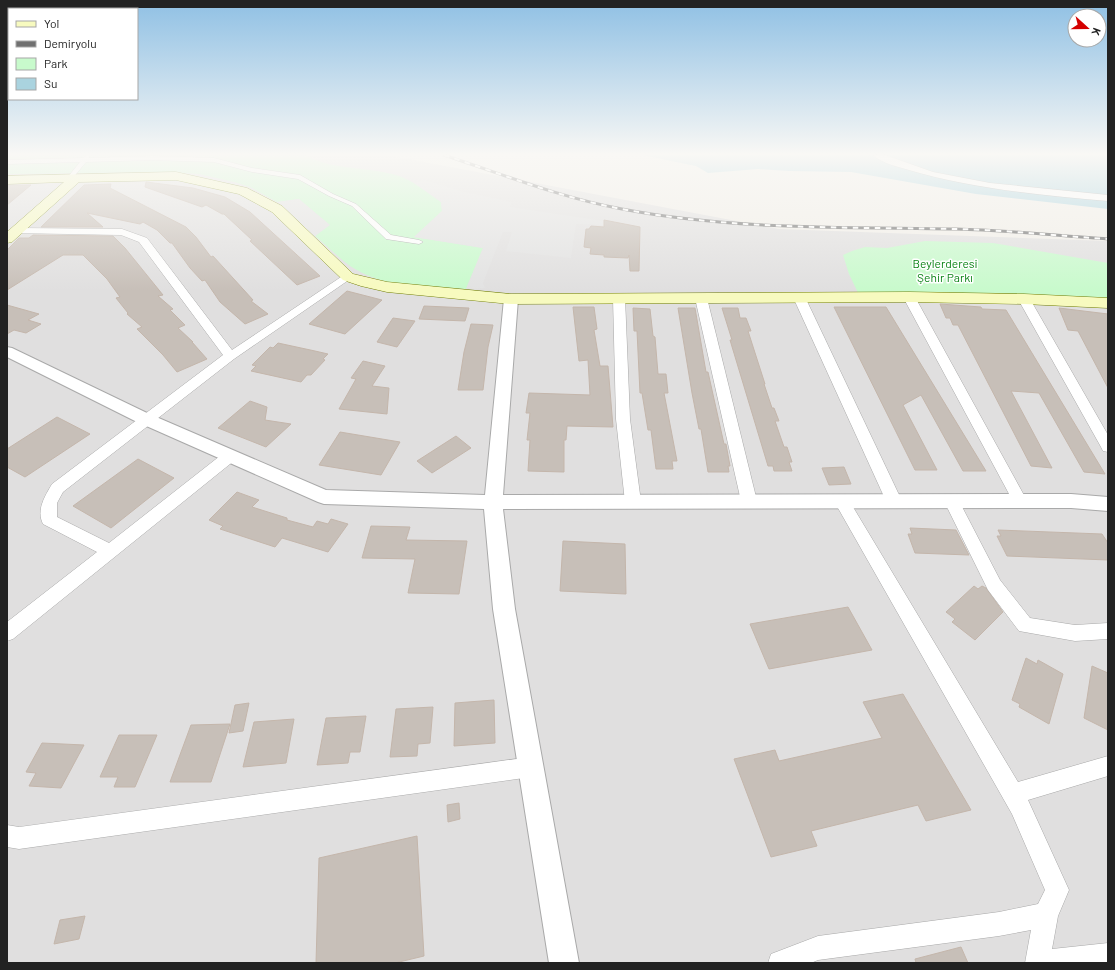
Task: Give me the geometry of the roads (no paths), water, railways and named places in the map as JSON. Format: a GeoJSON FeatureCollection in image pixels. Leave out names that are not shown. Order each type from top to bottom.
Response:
{"type":"FeatureCollection","features":[{"type":"Feature","properties":{"kind":"main road"},"geometry":{"type":"LineString","coordinates":[[7,239],[18,231],[50,200]]}},
{"type":"Feature","properties":{"kind":"main road"},"geometry":{"type":"LineString","coordinates":[[261,200],[277,209],[348,277],[366,283],[387,287],[511,299],[909,297],[1024,299],[1108,303]]}},
{"type":"Feature","properties":{"kind":"street"},"geometry":{"type":"LineString","coordinates":[[342,200],[354,206],[389,236],[419,242]]}},
{"type":"Feature","properties":{"kind":"street"},"geometry":{"type":"LineString","coordinates":[[18,231],[122,232],[143,240],[230,356]]}},
{"type":"Feature","properties":{"kind":"street"},"geometry":{"type":"LineString","coordinates":[[111,551],[49,520],[49,503],[57,488],[230,356],[262,337],[313,299],[348,277]]}},
{"type":"Feature","properties":{"kind":"street"},"geometry":{"type":"LineString","coordinates":[[799,297],[894,501]]}},
{"type":"Feature","properties":{"kind":"street"},"geometry":{"type":"LineString","coordinates":[[909,297],[1020,501]]}},
{"type":"Feature","properties":{"kind":"street"},"geometry":{"type":"LineString","coordinates":[[619,298],[623,419],[633,502]]}},
{"type":"Feature","properties":{"kind":"street"},"geometry":{"type":"LineString","coordinates":[[701,298],[749,501]]}},
{"type":"Feature","properties":{"kind":"street"},"geometry":{"type":"LineString","coordinates":[[511,299],[492,502],[504,609],[564,963]]}},
{"type":"Feature","properties":{"kind":"street"},"geometry":{"type":"LineString","coordinates":[[1024,299],[1108,447]]}},
{"type":"Feature","properties":{"kind":"street"},"geometry":{"type":"LineString","coordinates":[[7,351],[147,420],[324,497],[449,502],[1071,501],[1108,504]]}},
{"type":"Feature","properties":{"kind":"street"},"geometry":{"type":"LineString","coordinates":[[7,633],[230,456]]}},
{"type":"Feature","properties":{"kind":"street"},"geometry":{"type":"LineString","coordinates":[[842,501],[1020,806],[1057,890],[1046,916],[1037,963]]}},
{"type":"Feature","properties":{"kind":"street"},"geometry":{"type":"LineString","coordinates":[[952,501],[994,586],[1025,625],[1074,633],[1108,631]]}},
{"type":"Feature","properties":{"kind":"street"},"geometry":{"type":"LineString","coordinates":[[1013,794],[1108,766]]}},
{"type":"Feature","properties":{"kind":"street"},"geometry":{"type":"LineString","coordinates":[[7,836],[19,838],[531,767]]}},
{"type":"Feature","properties":{"kind":"street"},"geometry":{"type":"LineString","coordinates":[[780,963],[818,948],[999,924],[1046,916]]}},
{"type":"Feature","properties":{"kind":"street"},"geometry":{"type":"LineString","coordinates":[[1041,963],[1108,955]]}},
{"type":"Feature","properties":{"kind":"water"},"geometry":{"type":"Polygon","coordinates":[[[1031,200],[1108,200],[1108,209],[1031,200]]]}},
{"type":"Feature","properties":{"kind":"railway"},"geometry":{"type":"LineString","coordinates":[[583,200],[663,216],[705,221],[789,226],[975,230],[1108,239]]}},
{"type":"Feature","properties":{"kind":"park label","name":"Beylerderesi Şehir Parkı"},"geometry":{"type":"Point","coordinates":[945,270]}}]}
